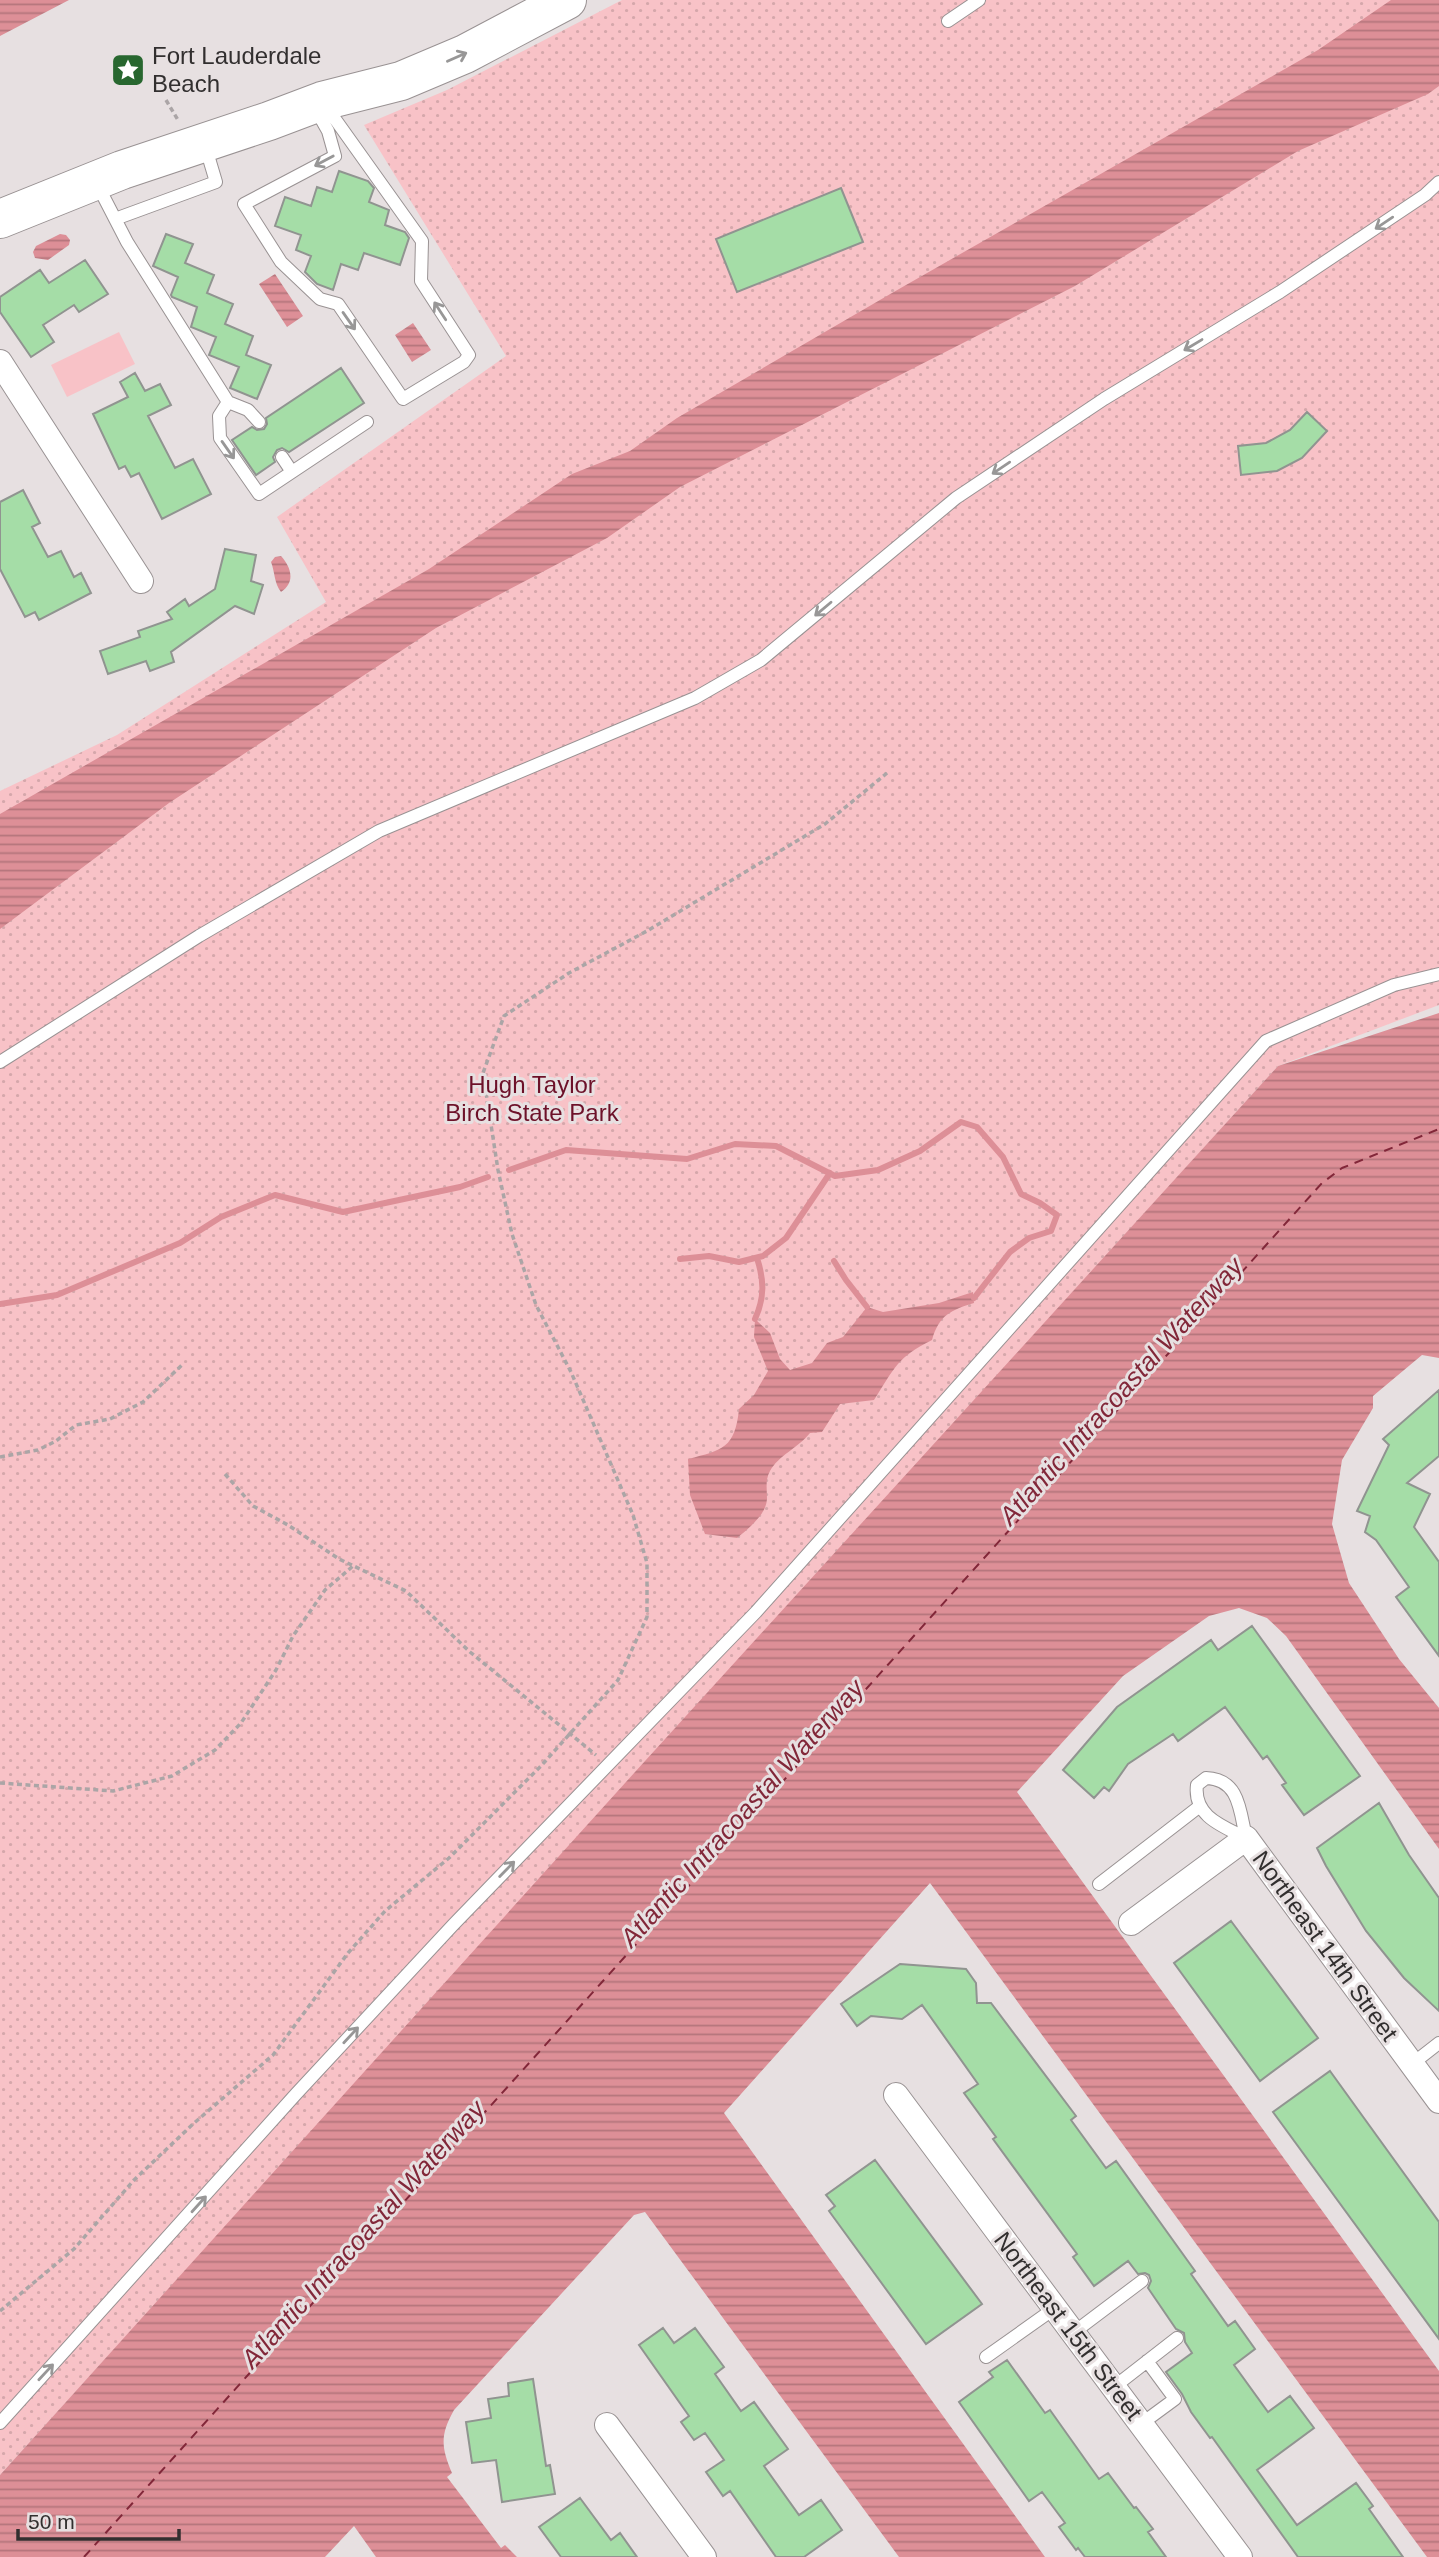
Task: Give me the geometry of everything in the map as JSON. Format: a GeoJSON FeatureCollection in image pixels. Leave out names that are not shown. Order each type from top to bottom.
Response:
{"type":"FeatureCollection","features":[{"type":"Feature","properties":{"kind":"main road"},"geometry":{"type":"LineString","coordinates":[[318,103],[390,61],[514,0]]}},
{"type":"Feature","properties":{"kind":"main road"},"geometry":{"type":"LineString","coordinates":[[0,219],[96,180],[318,103],[401,81],[465,54],[567,0]]}},
{"type":"Feature","properties":{"kind":"street"},"geometry":{"type":"LineString","coordinates":[[0,362],[141,580]]}},
{"type":"Feature","properties":{"kind":"street","name":"Northeast 14th Street"},"geometry":{"type":"LineString","coordinates":[[1131,1923],[1246,1838],[1439,2101]]}},
{"type":"Feature","properties":{"kind":"street","name":"Northeast 15th Street"},"geometry":{"type":"LineString","coordinates":[[896,2095],[1240,2557]]}},
{"type":"Feature","properties":{"kind":"street"},"geometry":{"type":"LineString","coordinates":[[607,2425],[704,2557]]}},
{"type":"Feature","properties":{"kind":"lane"},"geometry":{"type":"LineString","coordinates":[[948,21],[979,0]]}},
{"type":"Feature","properties":{"kind":"lane"},"geometry":{"type":"LineString","coordinates":[[318,103],[422,241],[421,281],[468,355],[464,362],[403,399],[338,304],[320,299],[281,262],[244,204],[335,156],[318,103]]}},
{"type":"Feature","properties":{"kind":"lane"},"geometry":{"type":"LineString","coordinates":[[115,219],[216,182],[205,143]]}},
{"type":"Feature","properties":{"kind":"lane"},"geometry":{"type":"LineString","coordinates":[[96,180],[127,242],[228,402],[248,410],[260,422]]}},
{"type":"Feature","properties":{"kind":"lane"},"geometry":{"type":"LineString","coordinates":[[0,1062],[199,936],[380,831],[695,698],[761,660],[956,498],[1104,399],[1280,292],[1425,195],[1439,182]]}},
{"type":"Feature","properties":{"kind":"lane"},"geometry":{"type":"LineString","coordinates":[[228,402],[219,416],[220,438],[259,495],[367,422]]}},
{"type":"Feature","properties":{"kind":"lane"},"geometry":{"type":"LineString","coordinates":[[282,457],[292,472]]}},
{"type":"Feature","properties":{"kind":"lane"},"geometry":{"type":"LineString","coordinates":[[0,2423],[296,2094],[453,1925],[756,1612],[1266,1041],[1394,985],[1439,974]]}},
{"type":"Feature","properties":{"kind":"lane"},"geometry":{"type":"LineString","coordinates":[[1206,1778],[1216,1778],[1228,1784],[1235,1792],[1246,1838],[1205,1815],[1195,1795],[1197,1785],[1206,1778]]}},
{"type":"Feature","properties":{"kind":"lane"},"geometry":{"type":"LineString","coordinates":[[1099,1884],[1200,1806]]}},
{"type":"Feature","properties":{"kind":"lane"},"geometry":{"type":"LineString","coordinates":[[1412,2064],[1439,2043]]}},
{"type":"Feature","properties":{"kind":"lane"},"geometry":{"type":"LineString","coordinates":[[1073,2333],[1142,2281]]}},
{"type":"Feature","properties":{"kind":"lane"},"geometry":{"type":"LineString","coordinates":[[986,2357],[1055,2308]]}},
{"type":"Feature","properties":{"kind":"lane"},"geometry":{"type":"LineString","coordinates":[[1114,2387],[1177,2338]]}},
{"type":"Feature","properties":{"kind":"lane"},"geometry":{"type":"LineString","coordinates":[[1141,2424],[1175,2399],[1147,2361]]}},
{"type":"Feature","properties":{"kind":"path"},"geometry":{"type":"LineString","coordinates":[[0,2311],[74,2249],[134,2180],[193,2124],[273,2055],[348,1952],[385,1911],[449,1858],[541,1766],[618,1680],[647,1617],[647,1563],[633,1515],[571,1372],[536,1305],[512,1234],[482,1073],[504,1016],[569,973],[647,931],[825,824],[887,773]]}},
{"type":"Feature","properties":{"kind":"path"},"geometry":{"type":"LineString","coordinates":[[0,1457],[38,1450],[56,1441],[76,1425],[110,1419],[143,1402],[183,1364]]}},
{"type":"Feature","properties":{"kind":"path"},"geometry":{"type":"LineString","coordinates":[[225,1474],[253,1506],[288,1525],[339,1559],[406,1591],[470,1652],[609,1765]]}},
{"type":"Feature","properties":{"kind":"path"},"geometry":{"type":"LineString","coordinates":[[0,1783],[113,1791],[172,1776],[205,1757],[241,1723],[276,1670],[293,1636],[325,1590],[354,1566]]}},
{"type":"Feature","properties":{"kind":"green space","name":"Hugh Taylor Birch State Park"},"geometry":{"type":"Polygon","coordinates":[[[622,0],[1439,0],[1439,1005],[1278,1066],[0,2475],[0,791],[117,735],[326,602],[277,517],[506,356],[364,125],[447,90],[622,0]]]}},
{"type":"Feature","properties":{"kind":"green space"},"geometry":{"type":"Polygon","coordinates":[[[119,332],[135,364],[67,397],[51,365],[119,332]]]}},
{"type":"Feature","properties":{"kind":"water"},"geometry":{"type":"Polygon","coordinates":[[[0,0],[69,0],[0,36],[0,0]]]}},
{"type":"Feature","properties":{"kind":"water"},"geometry":{"type":"Polygon","coordinates":[[[1391,0],[1439,0],[1439,86],[1428,94],[1298,151],[1075,286],[680,487],[607,538],[436,628],[169,803],[0,929],[0,814],[429,569],[572,474],[630,451],[677,418],[1318,50],[1391,0]]]}},
{"type":"Feature","properties":{"kind":"water"},"geometry":{"type":"Polygon","coordinates":[[[60,234],[66,235],[70,240],[69,245],[48,260],[35,258],[33,252],[36,246],[60,234]]]}},
{"type":"Feature","properties":{"kind":"water"},"geometry":{"type":"Polygon","coordinates":[[[275,274],[303,316],[287,327],[259,284],[275,274]]]}},
{"type":"Feature","properties":{"kind":"water"},"geometry":{"type":"Polygon","coordinates":[[[413,323],[431,350],[412,362],[395,335],[413,323]]]}},
{"type":"Feature","properties":{"kind":"water"},"geometry":{"type":"Polygon","coordinates":[[[281,556],[287,565],[290,579],[281,592],[271,562],[275,557],[281,556]]]}},
{"type":"Feature","properties":{"kind":"water","name":"Atlantic Intracoastal Waterway"},"geometry":{"type":"Polygon","coordinates":[[[1439,1013],[1439,1358],[1422,1355],[1373,1396],[1373,1408],[1342,1460],[1332,1524],[1349,1583],[1399,1659],[1439,1708],[1439,1849],[1286,1636],[1267,1618],[1239,1608],[1209,1616],[1123,1676],[1017,1792],[1439,2371],[1439,2557],[1427,2557],[930,1883],[724,2113],[1045,2557],[899,2557],[645,2212],[634,2215],[454,2410],[446,2427],[444,2448],[452,2473],[447,2477],[501,2548],[505,2545],[517,2557],[376,2557],[354,2526],[325,2557],[0,2557],[0,2475],[1278,1066],[1439,1013]]]}},
{"type":"Feature","properties":{"kind":"water"},"geometry":{"type":"Polygon","coordinates":[[[973,1292],[974,1303],[952,1311],[942,1319],[932,1340],[904,1358],[874,1400],[840,1404],[822,1432],[810,1433],[778,1461],[767,1478],[764,1510],[747,1530],[737,1538],[705,1534],[690,1495],[688,1459],[718,1450],[730,1440],[739,1409],[754,1395],[768,1371],[754,1337],[755,1319],[770,1333],[780,1359],[790,1370],[812,1363],[827,1343],[843,1337],[867,1307],[883,1312],[939,1303],[973,1292]]]}},
{"type":"Feature","properties":{"kind":"building"},"geometry":{"type":"Polygon","coordinates":[[[339,171],[368,181],[374,188],[369,202],[389,210],[385,225],[405,232],[409,238],[400,265],[364,253],[358,270],[341,264],[333,290],[317,284],[305,272],[311,256],[296,250],[301,235],[275,226],[285,197],[311,206],[317,187],[332,192],[339,171]]]}},
{"type":"Feature","properties":{"kind":"building"},"geometry":{"type":"Polygon","coordinates":[[[841,188],[863,242],[737,292],[716,239],[841,188]]]}},
{"type":"Feature","properties":{"kind":"building"},"geometry":{"type":"Polygon","coordinates":[[[166,234],[193,244],[185,263],[214,275],[207,293],[233,304],[225,324],[253,336],[246,355],[271,365],[257,399],[230,388],[239,367],[209,355],[216,337],[191,327],[197,307],[172,297],[178,277],[153,266],[166,234]]]}},
{"type":"Feature","properties":{"kind":"building"},"geometry":{"type":"Polygon","coordinates":[[[85,260],[108,294],[79,312],[74,305],[43,325],[54,342],[31,357],[0,312],[0,297],[40,270],[49,283],[85,260]]]}},
{"type":"Feature","properties":{"kind":"building"},"geometry":{"type":"Polygon","coordinates":[[[341,368],[364,403],[289,452],[282,448],[277,450],[273,457],[275,462],[256,475],[232,440],[252,427],[257,430],[264,429],[266,418],[341,368]]]}},
{"type":"Feature","properties":{"kind":"building"},"geometry":{"type":"Polygon","coordinates":[[[135,373],[145,391],[160,384],[171,405],[148,416],[175,468],[193,459],[211,494],[162,519],[139,473],[131,477],[125,466],[119,469],[93,414],[128,397],[120,382],[135,373]]]}},
{"type":"Feature","properties":{"kind":"building"},"geometry":{"type":"Polygon","coordinates":[[[1307,412],[1327,431],[1302,458],[1277,471],[1241,475],[1238,446],[1266,443],[1290,430],[1307,412]]]}},
{"type":"Feature","properties":{"kind":"building"},"geometry":{"type":"Polygon","coordinates":[[[23,490],[40,523],[32,527],[48,557],[61,551],[74,577],[81,573],[91,593],[39,620],[35,612],[25,617],[0,569],[0,502],[23,490]]]}},
{"type":"Feature","properties":{"kind":"building"},"geometry":{"type":"Polygon","coordinates":[[[225,549],[256,555],[251,581],[263,585],[254,614],[235,606],[171,652],[174,662],[150,671],[146,661],[108,674],[100,651],[140,637],[138,631],[172,619],[167,612],[185,599],[189,606],[215,589],[225,549]]]}},
{"type":"Feature","properties":{"kind":"building"},"geometry":{"type":"Polygon","coordinates":[[[1439,1390],[1439,1456],[1407,1483],[1430,1494],[1414,1527],[1439,1562],[1439,1656],[1396,1597],[1409,1587],[1376,1540],[1365,1532],[1370,1516],[1357,1511],[1389,1445],[1383,1439],[1439,1390]]]}},
{"type":"Feature","properties":{"kind":"building"},"geometry":{"type":"Polygon","coordinates":[[[1252,1626],[1360,1776],[1304,1815],[1282,1785],[1286,1783],[1267,1756],[1263,1759],[1225,1707],[1178,1741],[1173,1734],[1128,1764],[1109,1791],[1104,1787],[1094,1798],[1063,1770],[1117,1707],[1211,1640],[1218,1650],[1252,1626]]]}},
{"type":"Feature","properties":{"kind":"building"},"geometry":{"type":"Polygon","coordinates":[[[1379,1803],[1409,1855],[1439,1898],[1439,2011],[1404,1978],[1366,1931],[1317,1848],[1379,1803]]]}},
{"type":"Feature","properties":{"kind":"building"},"geometry":{"type":"Polygon","coordinates":[[[1231,1921],[1318,2038],[1260,2081],[1174,1963],[1231,1921]]]}},
{"type":"Feature","properties":{"kind":"building"},"geometry":{"type":"Polygon","coordinates":[[[900,1964],[966,1969],[976,1983],[977,2003],[991,2003],[1076,2116],[1071,2120],[1106,2168],[1116,2161],[1195,2271],[1191,2274],[1228,2326],[1235,2321],[1255,2349],[1234,2365],[1268,2412],[1290,2396],[1314,2428],[1257,2470],[1297,2525],[1356,2483],[1373,2506],[1369,2509],[1403,2557],[1298,2557],[1191,2412],[1166,2372],[1192,2353],[1185,2342],[1184,2333],[1176,2329],[1148,2288],[1151,2281],[1149,2275],[1138,2274],[1128,2261],[1094,2286],[1073,2257],[1077,2254],[993,2139],[996,2137],[964,2093],[978,2084],[922,2005],[902,2019],[871,2016],[857,2026],[841,2004],[900,1964]]]}},
{"type":"Feature","properties":{"kind":"building"},"geometry":{"type":"Polygon","coordinates":[[[1330,2071],[1439,2222],[1439,2339],[1273,2112],[1330,2071]]]}},
{"type":"Feature","properties":{"kind":"building"},"geometry":{"type":"Polygon","coordinates":[[[875,2160],[982,2304],[926,2344],[829,2211],[835,2206],[826,2195],[875,2160]]]}},
{"type":"Feature","properties":{"kind":"building"},"geometry":{"type":"Polygon","coordinates":[[[663,2328],[674,2343],[695,2328],[724,2367],[715,2374],[741,2411],[754,2402],[788,2449],[764,2466],[799,2515],[821,2500],[842,2530],[804,2557],[776,2557],[730,2491],[723,2496],[706,2472],[724,2460],[705,2433],[694,2440],[681,2422],[689,2416],[639,2345],[663,2328]]]}},
{"type":"Feature","properties":{"kind":"building"},"geometry":{"type":"Polygon","coordinates":[[[1007,2360],[1045,2413],[1050,2410],[1099,2479],[1108,2473],[1134,2508],[1136,2507],[1153,2529],[1148,2532],[1166,2557],[1085,2557],[1078,2548],[1076,2550],[1059,2527],[1065,2523],[1042,2492],[1029,2501],[959,2402],[993,2377],[989,2372],[1007,2360]]]}},
{"type":"Feature","properties":{"kind":"building"},"geometry":{"type":"Polygon","coordinates":[[[533,2379],[546,2466],[550,2465],[555,2494],[502,2502],[496,2460],[472,2463],[466,2422],[491,2418],[488,2399],[509,2396],[508,2383],[533,2379]]]}},
{"type":"Feature","properties":{"kind":"building"},"geometry":{"type":"Polygon","coordinates":[[[580,2498],[611,2540],[620,2533],[637,2557],[561,2557],[539,2527],[580,2498]]]}},
{"type":"Feature","properties":{"kind":"waterway"},"geometry":{"type":"LineString","coordinates":[[509,1170],[566,1150],[687,1159],[735,1144],[776,1146],[835,1176],[878,1170],[920,1151],[961,1122],[977,1127],[1003,1157],[1021,1194],[1057,1215],[1051,1231],[1029,1238],[1010,1252],[974,1298]]}},
{"type":"Feature","properties":{"kind":"waterway"},"geometry":{"type":"LineString","coordinates":[[680,1259],[709,1256],[739,1262],[763,1256],[786,1238],[830,1173]]}},
{"type":"Feature","properties":{"kind":"waterway"},"geometry":{"type":"LineString","coordinates":[[0,1304],[57,1295],[180,1243],[221,1217],[275,1195],[343,1212],[460,1187],[488,1177]]}},
{"type":"Feature","properties":{"kind":"waterway"},"geometry":{"type":"LineString","coordinates":[[755,1319],[761,1303],[762,1288],[757,1258]]}},
{"type":"Feature","properties":{"kind":"waterway"},"geometry":{"type":"LineString","coordinates":[[834,1261],[867,1307]]}},
{"type":"Feature","properties":{"kind":"ferry route"},"geometry":{"type":"LineString","coordinates":[[84,2557],[1322,1183],[1342,1168],[1439,1129]]}},
{"type":"Feature","properties":{"kind":"place","name":"Fort Lauderdale Beach"},"geometry":{"type":"Point","coordinates":[128,70]}}]}
